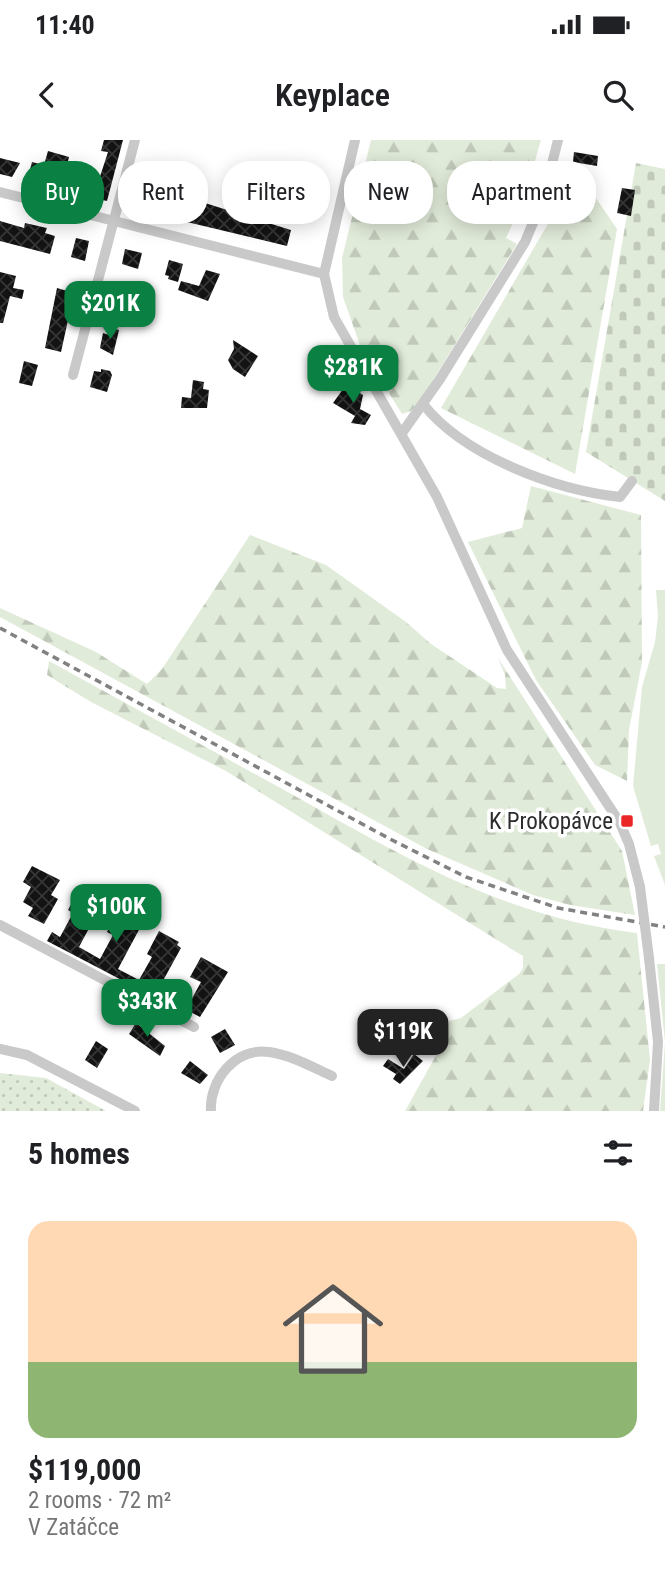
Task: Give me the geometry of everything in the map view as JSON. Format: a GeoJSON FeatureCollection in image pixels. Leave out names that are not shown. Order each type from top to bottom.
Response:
{"type":"FeatureCollection","features":[{"type":"Feature","properties":{"kind":"street"},"geometry":{"type":"LineString","coordinates":[[73,375],[135,140]]}},
{"type":"Feature","properties":{"kind":"street"},"geometry":{"type":"LineString","coordinates":[[355,140],[324,274],[334,317],[436,497],[507,650],[620,823],[629,844],[640,887],[658,1042],[654,1111]]}},
{"type":"Feature","properties":{"kind":"street"},"geometry":{"type":"LineString","coordinates":[[402,433],[525,242],[543,199],[558,140]]}},
{"type":"Feature","properties":{"kind":"street"},"geometry":{"type":"LineString","coordinates":[[0,192],[324,274]]}},
{"type":"Feature","properties":{"kind":"street"},"geometry":{"type":"LineString","coordinates":[[423,404],[438,423],[460,440],[532,474],[588,494],[620,497],[632,481]]}},
{"type":"Feature","properties":{"kind":"street"},"geometry":{"type":"LineString","coordinates":[[0,925],[194,1027]]}},
{"type":"Feature","properties":{"kind":"street"},"geometry":{"type":"LineString","coordinates":[[0,1049],[27,1055],[135,1111]]}},
{"type":"Feature","properties":{"kind":"street"},"geometry":{"type":"LineString","coordinates":[[211,1111],[213,1086],[219,1075],[244,1057],[260,1051],[286,1056],[332,1076]]}},
{"type":"Feature","properties":{"kind":"green space"},"geometry":{"type":"Polygon","coordinates":[[[371,140],[541,140],[535,161],[447,161],[447,224],[512,224],[506,238],[517,244],[420,401],[411,411],[402,414],[361,348],[343,297],[342,258],[350,224],[433,224],[433,161],[366,161],[371,140]]]}},
{"type":"Feature","properties":{"kind":"green space"},"geometry":{"type":"Polygon","coordinates":[[[636,163],[665,169],[665,501],[586,452],[636,163]]]}},
{"type":"Feature","properties":{"kind":"green space"},"geometry":{"type":"Polygon","coordinates":[[[596,198],[617,229],[575,474],[441,408],[548,224],[596,224],[596,198]]]}},
{"type":"Feature","properties":{"kind":"green space"},"geometry":{"type":"Polygon","coordinates":[[[531,486],[641,515],[642,662],[629,730],[627,781],[595,765],[536,680],[468,542],[522,528],[531,486]]]}},
{"type":"Feature","properties":{"kind":"green space"},"geometry":{"type":"Polygon","coordinates":[[[250,535],[326,565],[406,622],[431,644],[497,688],[506,689],[505,675],[498,658],[622,851],[635,915],[570,905],[533,895],[427,849],[0,617],[0,608],[96,652],[147,684],[162,669],[250,535]]]}},
{"type":"Feature","properties":{"kind":"green space"},"geometry":{"type":"Polygon","coordinates":[[[656,590],[665,590],[665,885],[654,856],[661,854],[658,844],[651,846],[633,786],[642,687],[655,642],[658,616],[656,590]]]}},
{"type":"Feature","properties":{"kind":"green space"},"geometry":{"type":"Polygon","coordinates":[[[49,661],[371,838],[455,880],[542,913],[588,925],[637,933],[650,1060],[643,1111],[405,1111],[448,1034],[449,1021],[461,1018],[519,974],[523,968],[523,956],[226,771],[91,702],[47,675],[49,661]]]}},
{"type":"Feature","properties":{"kind":"green space"},"geometry":{"type":"Polygon","coordinates":[[[657,964],[665,964],[665,1042],[657,964]]]}},
{"type":"Feature","properties":{"kind":"green space"},"geometry":{"type":"Polygon","coordinates":[[[665,1042],[665,1111],[660,1111],[665,1042]]]}},
{"type":"Feature","properties":{"kind":"green space"},"geometry":{"type":"Polygon","coordinates":[[[0,1073],[46,1078],[106,1111],[0,1111],[0,1073]]]}},
{"type":"Feature","properties":{"kind":"building"},"geometry":{"type":"Polygon","coordinates":[[[104,140],[123,140],[107,201],[104,200],[104,164],[108,152],[101,151],[104,140]]]}},
{"type":"Feature","properties":{"kind":"building"},"geometry":{"type":"Polygon","coordinates":[[[48,151],[69,157],[68,161],[45,161],[48,151]]]}},
{"type":"Feature","properties":{"kind":"building"},"geometry":{"type":"Polygon","coordinates":[[[574,152],[598,156],[597,166],[596,161],[573,161],[574,152]]]}},
{"type":"Feature","properties":{"kind":"building"},"geometry":{"type":"Polygon","coordinates":[[[0,158],[20,163],[12,177],[0,174],[0,158]]]}},
{"type":"Feature","properties":{"kind":"building"},"geometry":{"type":"Polygon","coordinates":[[[622,188],[635,190],[631,216],[617,213],[622,188]]]}},
{"type":"Feature","properties":{"kind":"building"},"geometry":{"type":"Polygon","coordinates":[[[208,204],[222,208],[222,224],[272,224],[291,230],[287,246],[195,224],[208,224],[208,204]]]}},
{"type":"Feature","properties":{"kind":"building"},"geometry":{"type":"Polygon","coordinates":[[[0,221],[24,228],[25,224],[29,224],[47,228],[45,233],[55,236],[50,254],[0,241],[0,221]]]}},
{"type":"Feature","properties":{"kind":"building"},"geometry":{"type":"Polygon","coordinates":[[[76,238],[89,241],[85,261],[71,257],[76,238]]]}},
{"type":"Feature","properties":{"kind":"building"},"geometry":{"type":"Polygon","coordinates":[[[125,249],[142,253],[138,269],[122,264],[125,249]]]}},
{"type":"Feature","properties":{"kind":"building"},"geometry":{"type":"Polygon","coordinates":[[[169,260],[183,264],[178,282],[165,275],[169,260]]]}},
{"type":"Feature","properties":{"kind":"building"},"geometry":{"type":"Polygon","coordinates":[[[206,270],[220,274],[208,301],[178,290],[181,281],[199,286],[206,270]]]}},
{"type":"Feature","properties":{"kind":"building"},"geometry":{"type":"Polygon","coordinates":[[[0,272],[16,276],[13,288],[24,290],[22,299],[10,296],[3,323],[0,323],[0,272]]]}},
{"type":"Feature","properties":{"kind":"building"},"geometry":{"type":"Polygon","coordinates":[[[57,288],[74,293],[61,352],[45,348],[57,288]]]}},
{"type":"Feature","properties":{"kind":"building"},"geometry":{"type":"Polygon","coordinates":[[[112,328],[119,330],[113,355],[100,348],[103,333],[109,335],[112,328]]]}},
{"type":"Feature","properties":{"kind":"building"},"geometry":{"type":"Polygon","coordinates":[[[233,340],[258,356],[245,377],[233,369],[228,360],[234,349],[233,340]]]}},
{"type":"Feature","properties":{"kind":"building"},"geometry":{"type":"Polygon","coordinates":[[[24,361],[38,365],[32,386],[19,383],[24,361]]]}},
{"type":"Feature","properties":{"kind":"building"},"geometry":{"type":"Polygon","coordinates":[[[101,369],[110,371],[112,375],[107,392],[90,387],[94,371],[101,372],[101,369]]]}},
{"type":"Feature","properties":{"kind":"building"},"geometry":{"type":"Polygon","coordinates":[[[193,380],[204,382],[203,389],[209,390],[207,408],[181,408],[182,397],[191,398],[193,380]]]}},
{"type":"Feature","properties":{"kind":"building"},"geometry":{"type":"Polygon","coordinates":[[[346,385],[363,395],[360,409],[371,415],[365,425],[351,423],[355,416],[333,403],[346,385]]]}},
{"type":"Feature","properties":{"kind":"building"},"geometry":{"type":"Polygon","coordinates":[[[32,866],[60,880],[51,895],[58,899],[44,924],[28,916],[33,908],[23,902],[31,887],[23,882],[32,866]]]}},
{"type":"Feature","properties":{"kind":"building"},"geometry":{"type":"Polygon","coordinates":[[[80,888],[100,899],[98,902],[102,904],[79,947],[100,959],[113,935],[107,932],[119,909],[140,920],[138,924],[141,926],[118,969],[139,980],[152,957],[147,954],[159,931],[179,942],[177,945],[181,948],[154,997],[47,941],[52,932],[60,937],[73,913],[68,910],[80,888]]]}},
{"type":"Feature","properties":{"kind":"building"},"geometry":{"type":"Polygon","coordinates":[[[201,957],[228,972],[200,1017],[164,998],[168,990],[190,1002],[201,982],[190,977],[201,957]]]}},
{"type":"Feature","properties":{"kind":"building"},"geometry":{"type":"Polygon","coordinates":[[[136,1023],[165,1046],[160,1056],[129,1034],[136,1023]]]}},
{"type":"Feature","properties":{"kind":"building"},"geometry":{"type":"Polygon","coordinates":[[[225,1029],[235,1045],[220,1053],[211,1037],[225,1029]]]}},
{"type":"Feature","properties":{"kind":"building"},"geometry":{"type":"Polygon","coordinates":[[[96,1041],[108,1049],[97,1068],[85,1060],[96,1041]]]}},
{"type":"Feature","properties":{"kind":"building"},"geometry":{"type":"Polygon","coordinates":[[[414,1054],[423,1061],[400,1084],[393,1079],[396,1074],[383,1066],[388,1059],[404,1069],[414,1054]]]}},
{"type":"Feature","properties":{"kind":"building"},"geometry":{"type":"Polygon","coordinates":[[[190,1061],[208,1075],[200,1084],[181,1073],[190,1061]]]}},
{"type":"Feature","properties":{"kind":"railway"},"geometry":{"type":"LineString","coordinates":[[0,628],[390,839],[466,877],[558,908],[665,927]]}},
{"type":"Feature","properties":{"kind":"place","name":"K Prokopávce"},"geometry":{"type":"Point","coordinates":[627,821]}}]}
